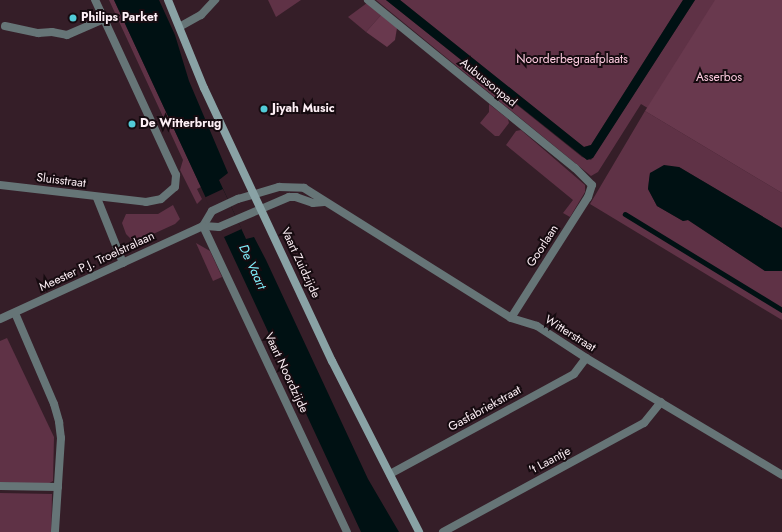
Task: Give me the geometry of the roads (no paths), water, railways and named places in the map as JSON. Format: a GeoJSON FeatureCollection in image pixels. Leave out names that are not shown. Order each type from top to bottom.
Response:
{"type":"FeatureCollection","features":[{"type":"Feature","properties":{"kind":"main road","name":"Vaart Zuidzijde"},"geometry":{"type":"LineString","coordinates":[[168,0],[181,26],[204,88],[332,361],[419,532]]}},
{"type":"Feature","properties":{"kind":"street"},"geometry":{"type":"LineString","coordinates":[[95,0],[177,182],[170,193],[157,202],[97,198]]}},
{"type":"Feature","properties":{"kind":"street"},"geometry":{"type":"LineString","coordinates":[[181,26],[201,15],[215,0]]}},
{"type":"Feature","properties":{"kind":"street","name":"Aubussonpad"},"geometry":{"type":"LineString","coordinates":[[368,0],[575,168],[592,185]]}},
{"type":"Feature","properties":{"kind":"street"},"geometry":{"type":"LineString","coordinates":[[5,26],[38,33],[52,32],[67,35],[104,20]]}},
{"type":"Feature","properties":{"kind":"street","name":"Sluisstraat"},"geometry":{"type":"LineString","coordinates":[[0,185],[97,198],[123,263]]}},
{"type":"Feature","properties":{"kind":"street","name":"Goorlaan"},"geometry":{"type":"LineString","coordinates":[[511,318],[588,197],[592,185]]}},
{"type":"Feature","properties":{"kind":"street","name":"Witterstraat"},"geometry":{"type":"LineString","coordinates":[[254,194],[279,187],[297,186],[316,194],[324,202],[511,318],[537,326],[586,358],[782,475]]}},
{"type":"Feature","properties":{"kind":"street"},"geometry":{"type":"LineString","coordinates":[[203,226],[212,212],[254,194]]}},
{"type":"Feature","properties":{"kind":"street","name":"Witterstraat"},"geometry":{"type":"LineString","coordinates":[[261,207],[289,197],[296,197],[313,203],[324,202]]}},
{"type":"Feature","properties":{"kind":"street","name":"Meester P.J. Troelstralaan"},"geometry":{"type":"LineString","coordinates":[[0,319],[203,226],[219,227],[261,207]]}},
{"type":"Feature","properties":{"kind":"street","name":"Vaart Noordzijde"},"geometry":{"type":"LineString","coordinates":[[203,226],[347,532]]}},
{"type":"Feature","properties":{"kind":"street"},"geometry":{"type":"LineString","coordinates":[[15,313],[54,404],[61,438],[55,532]]}},
{"type":"Feature","properties":{"kind":"street","name":"Gasfabriekstraat"},"geometry":{"type":"LineString","coordinates":[[390,474],[574,374],[586,358]]}},
{"type":"Feature","properties":{"kind":"street","name":"'t Laantje"},"geometry":{"type":"LineString","coordinates":[[442,532],[644,423],[661,402]]}},
{"type":"Feature","properties":{"kind":"street"},"geometry":{"type":"LineString","coordinates":[[0,486],[58,487]]}},
{"type":"Feature","properties":{"kind":"water","name":"De Vaart"},"geometry":{"type":"Polygon","coordinates":[[[114,0],[159,0],[175,35],[189,81],[228,173],[219,180],[246,239],[254,237],[266,260],[368,479],[399,532],[361,532],[114,0]]]}},
{"type":"Feature","properties":{"kind":"water"},"geometry":{"type":"Polygon","coordinates":[[[386,0],[400,0],[584,147],[591,145],[683,0],[695,0],[593,158],[587,160],[386,0]]]}},
{"type":"Feature","properties":{"kind":"water"},"geometry":{"type":"Polygon","coordinates":[[[664,165],[679,167],[782,228],[782,271],[765,271],[688,220],[683,221],[657,206],[648,189],[650,173],[664,165]]]}},
{"type":"Feature","properties":{"kind":"waterway"},"geometry":{"type":"LineString","coordinates":[[625,214],[782,310]]}},
{"type":"Feature","properties":{"kind":"place","name":"Philips Parket"},"geometry":{"type":"Point","coordinates":[73,18]}},
{"type":"Feature","properties":{"kind":"place","name":"Jiyah Music"},"geometry":{"type":"Point","coordinates":[264,109]}},
{"type":"Feature","properties":{"kind":"place","name":"De Witterbrug"},"geometry":{"type":"Point","coordinates":[132,124]}},
{"type":"Feature","properties":{"kind":"park label","name":"Noorderbegraafplaats"},"geometry":{"type":"Point","coordinates":[572,60]}},
{"type":"Feature","properties":{"kind":"park label","name":"Asserbos"},"geometry":{"type":"Point","coordinates":[719,78]}}]}
